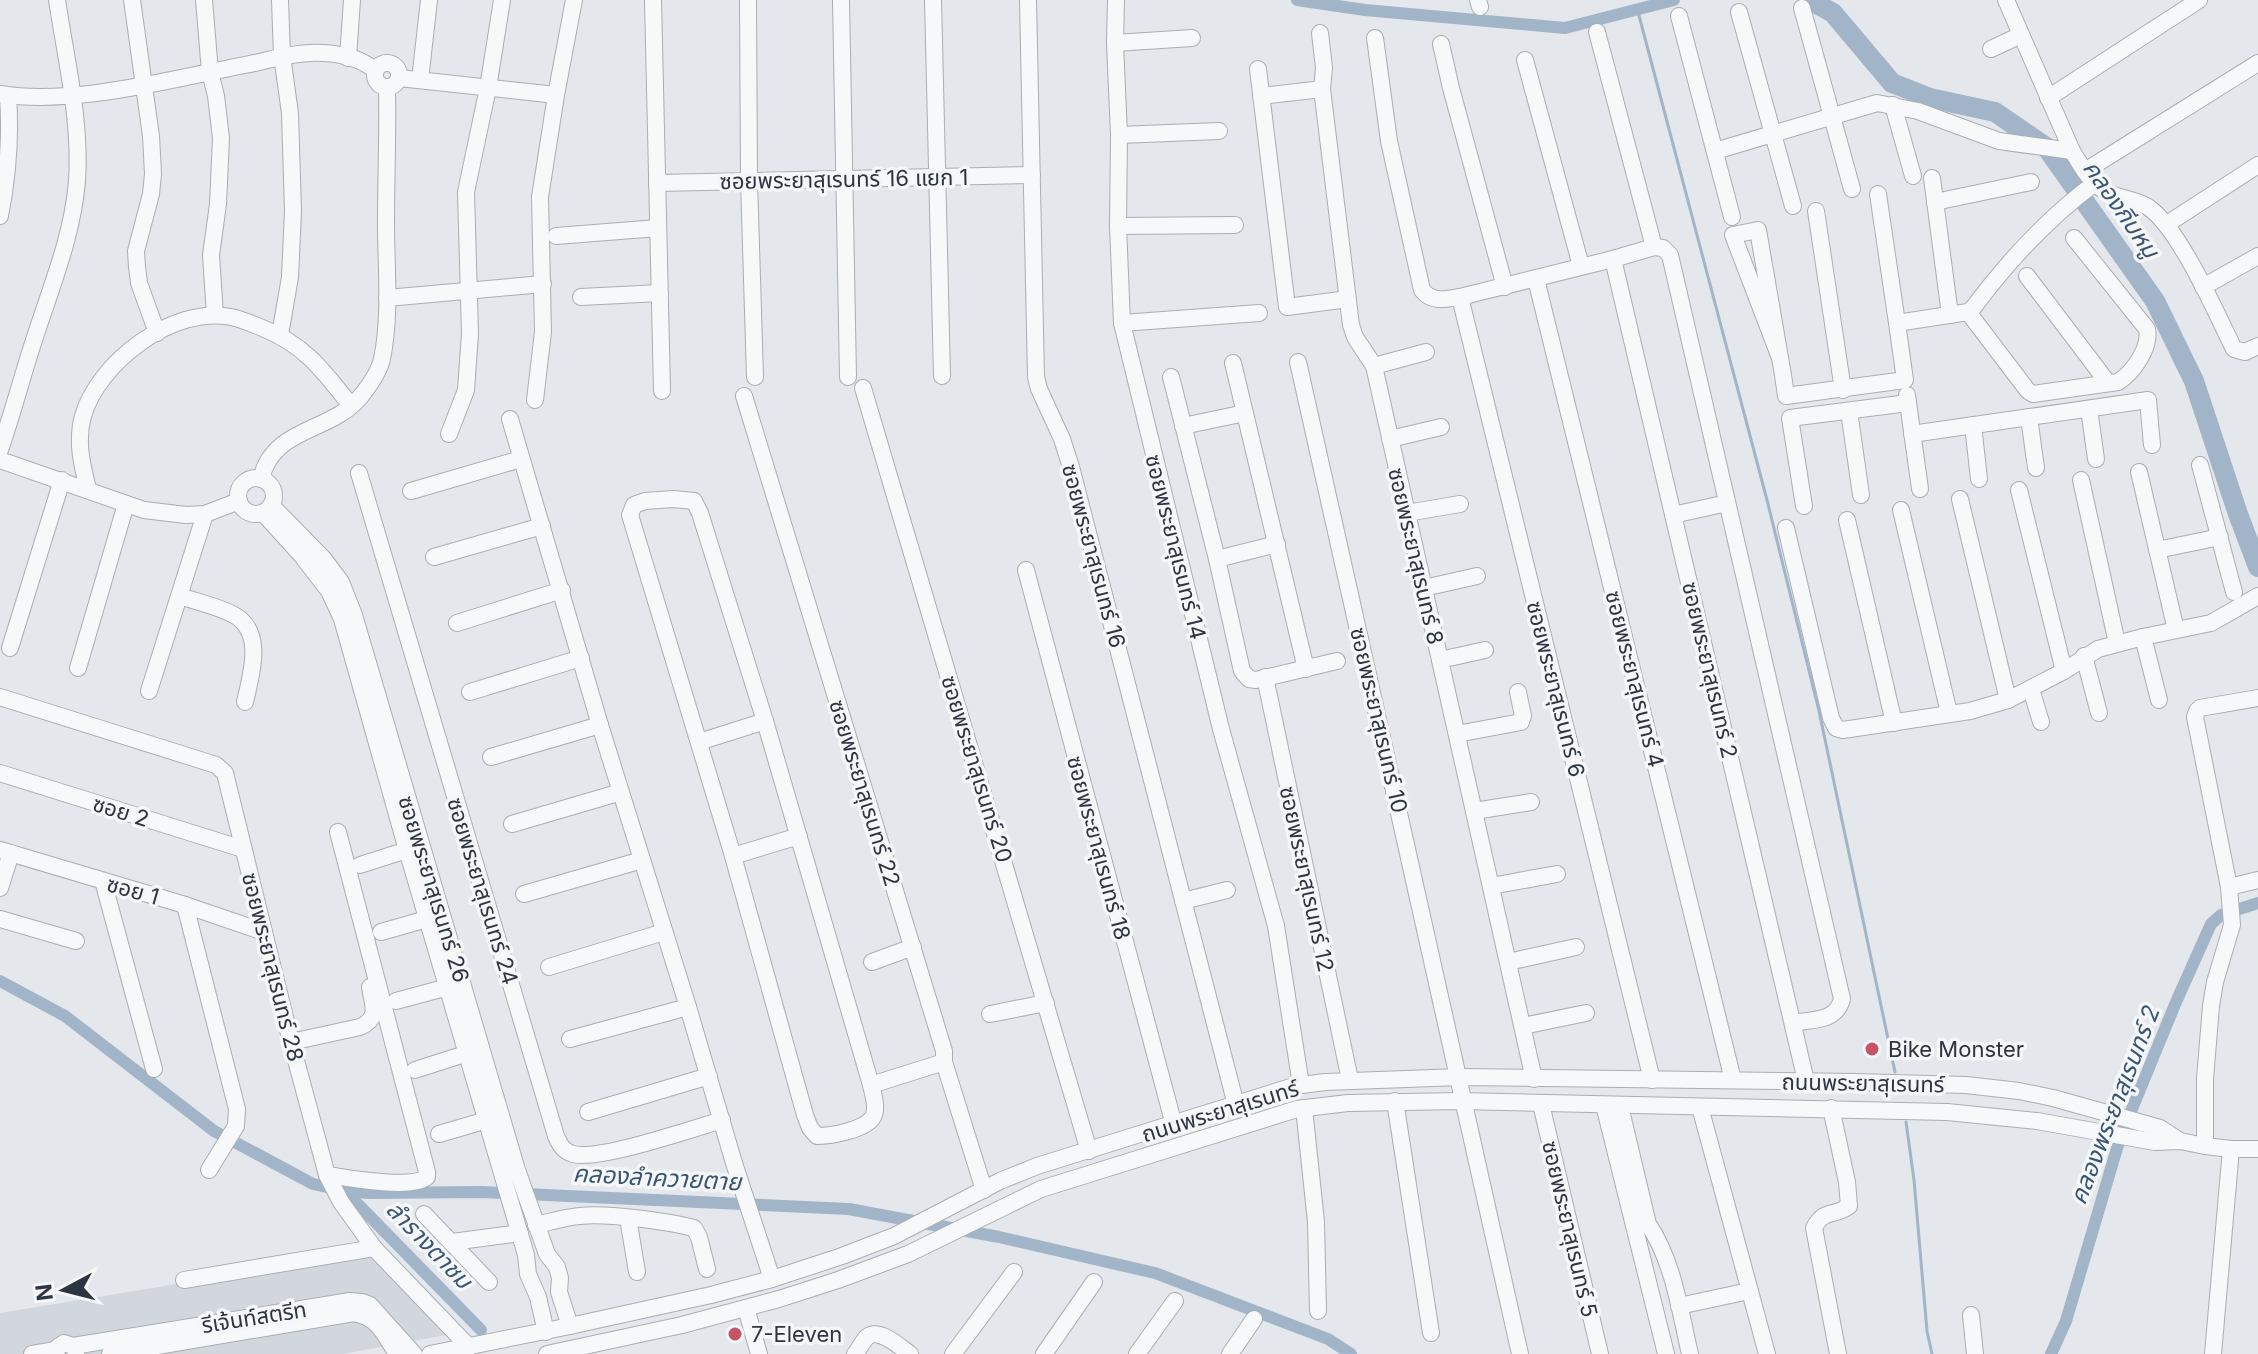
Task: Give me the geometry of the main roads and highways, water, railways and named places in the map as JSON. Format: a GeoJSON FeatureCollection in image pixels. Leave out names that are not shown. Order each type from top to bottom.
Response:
{"type":"FeatureCollection","features":[{"type":"Feature","properties":{"kind":"waterway","name":"คลองกีบหมู"},"geometry":{"type":"LineString","coordinates":[[1297,0],[1365,10],[1565,28],[1674,0]]}},
{"type":"Feature","properties":{"kind":"waterway","name":"คลองกีบหมู"},"geometry":{"type":"LineString","coordinates":[[1810,0],[1833,13],[1892,83],[1930,98],[1995,112],[2046,147],[2155,301],[2194,381],[2258,567]]}},
{"type":"Feature","properties":{"kind":"waterway"},"geometry":{"type":"LineString","coordinates":[[1637,8],[1767,500],[1819,711],[1895,1072]]}},
{"type":"Feature","properties":{"kind":"waterway","name":"คลองพระยาสุเรนทร์ 2"},"geometry":{"type":"LineString","coordinates":[[2051,1354],[2066,1321],[2120,1138],[2211,924],[2221,915],[2258,903]]}},
{"type":"Feature","properties":{"kind":"waterway","name":"คลองลำควายตาย"},"geometry":{"type":"LineString","coordinates":[[0,981],[65,1016],[214,1131],[313,1184],[369,1193],[482,1192],[849,1209],[999,1237],[1155,1273],[1328,1339],[1351,1354]]}},
{"type":"Feature","properties":{"kind":"waterway"},"geometry":{"type":"LineString","coordinates":[[1906,1122],[1927,1331],[1932,1354]]}},
{"type":"Feature","properties":{"kind":"waterway","name":"ลำรางตาชม"},"geometry":{"type":"LineString","coordinates":[[345,1191],[481,1330]]}},
{"type":"Feature","properties":{"kind":"place","name":"Bike Monster"},"geometry":{"type":"Point","coordinates":[1872,1049]}},
{"type":"Feature","properties":{"kind":"place","name":"7-Eleven"},"geometry":{"type":"Point","coordinates":[735,1334]}}]}
